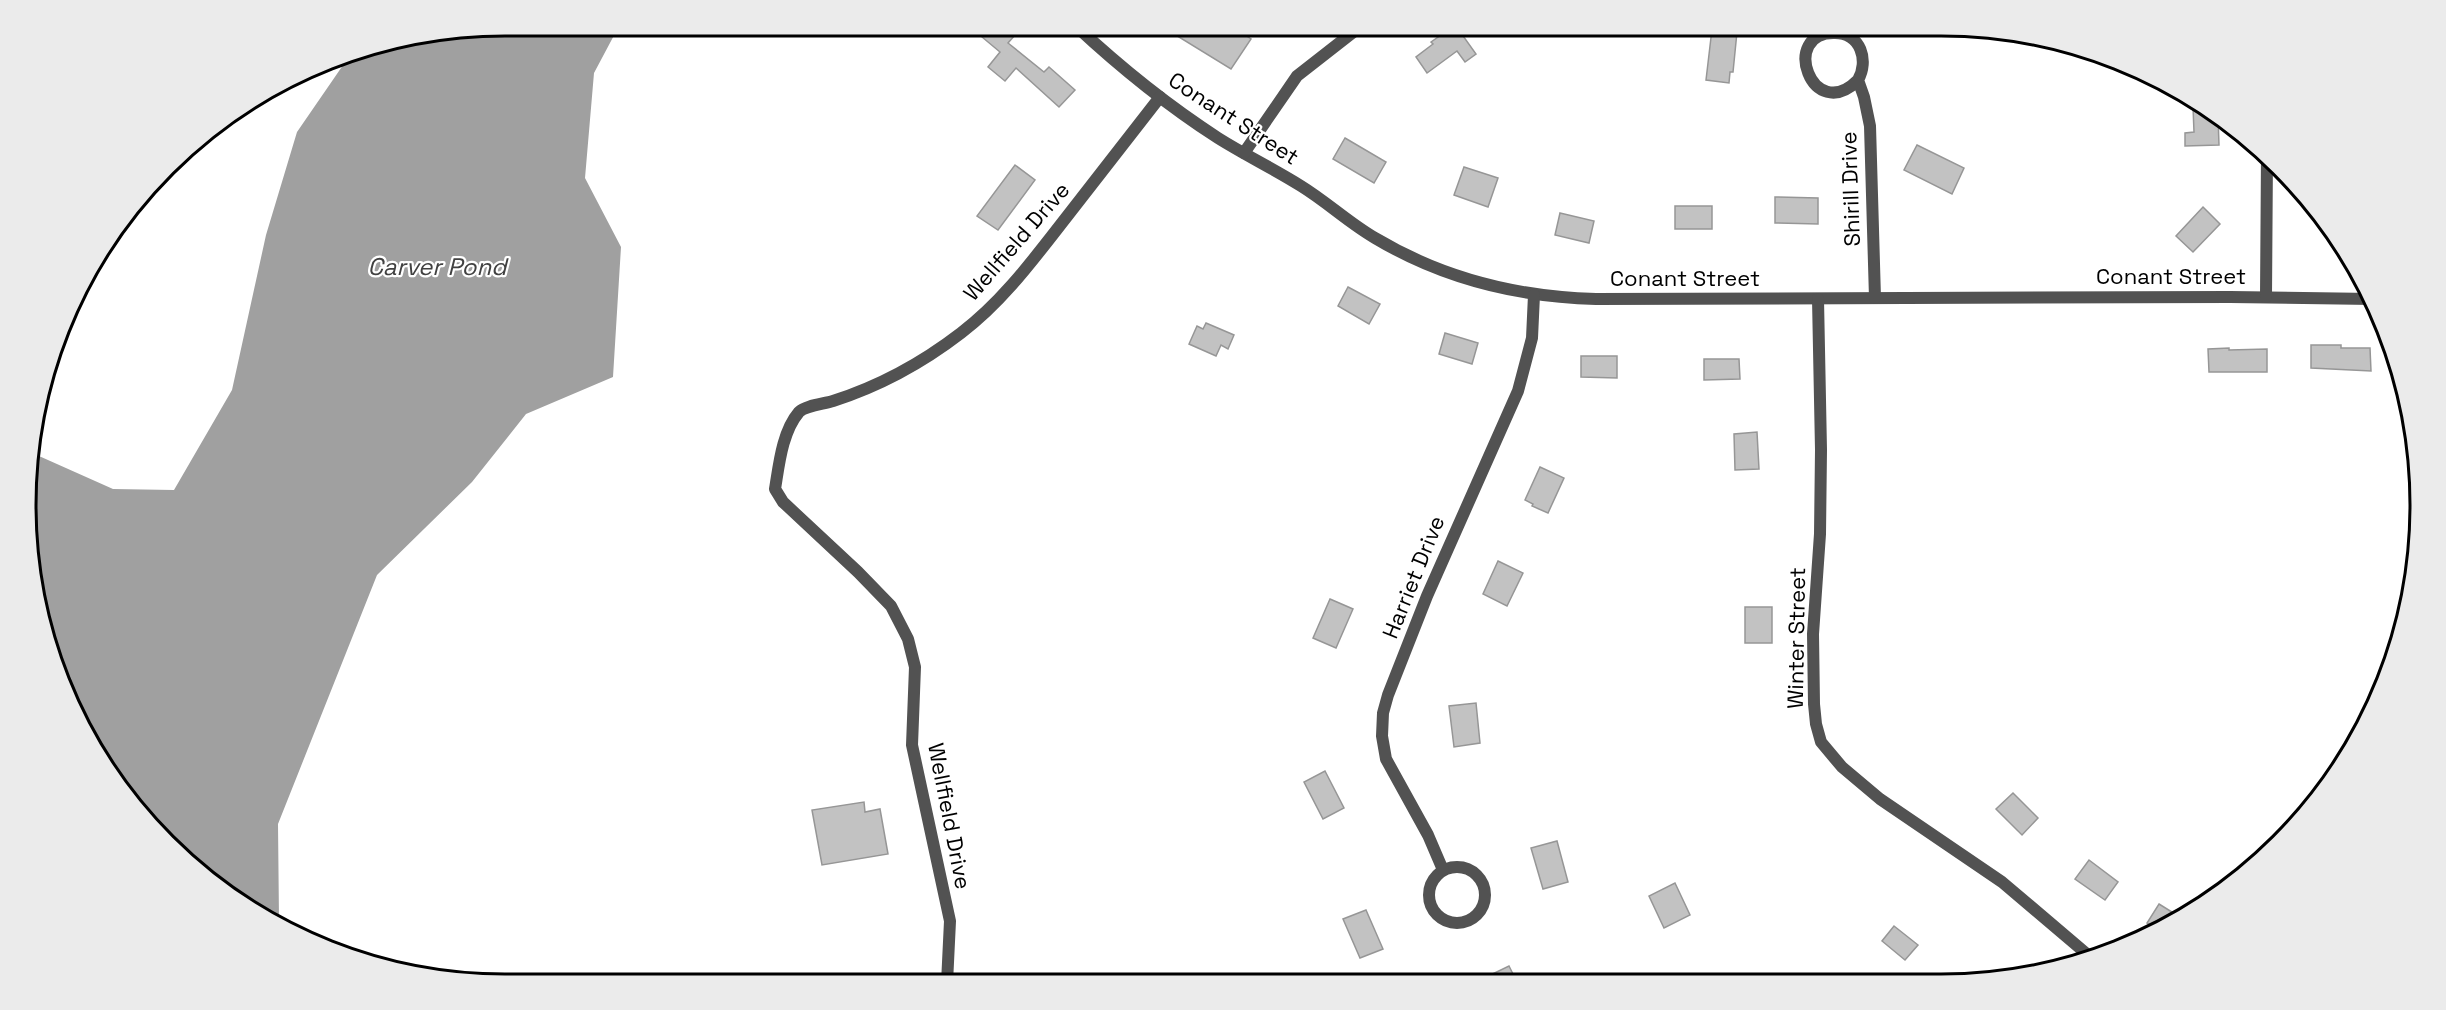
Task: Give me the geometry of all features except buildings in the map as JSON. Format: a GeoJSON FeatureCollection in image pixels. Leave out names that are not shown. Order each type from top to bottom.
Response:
{"type":"FeatureCollection","features":[{"type":"Feature","properties":{"kind":"street","name":"Conant Street"},"geometry":{"type":"LineString","coordinates":[[1088,36],[1160,98],[1244,153],[1302,186],[1375,238],[1406,254],[1472,279],[1534,295],[1596,299],[2266,297],[2362,299]]}},
{"type":"Feature","properties":{"kind":"street"},"geometry":{"type":"LineString","coordinates":[[1244,153],[1297,76],[1348,36]]}},
{"type":"Feature","properties":{"kind":"street","name":"Shirill Drive"},"geometry":{"type":"LineString","coordinates":[[1822,36],[1811,44],[1807,51],[1805,66],[1816,86],[1823,90],[1838,92],[1846,90],[1858,80],[1862,73],[1864,56],[1861,48],[1849,36]]}},
{"type":"Feature","properties":{"kind":"street","name":"Shirill Drive"},"geometry":{"type":"LineString","coordinates":[[1858,80],[1870,126],[1875,298]]}},
{"type":"Feature","properties":{"kind":"street","name":"Wellfield Drive"},"geometry":{"type":"LineString","coordinates":[[947,974],[950,921],[912,745],[915,667],[908,639],[891,606],[783,502],[775,489],[781,457],[790,426],[801,410],[833,401],[901,373],[963,331],[998,300],[1028,267],[1160,98]]}},
{"type":"Feature","properties":{"kind":"street"},"geometry":{"type":"LineString","coordinates":[[2266,297],[2267,167]]}},
{"type":"Feature","properties":{"kind":"street","name":"Harriet Drive"},"geometry":{"type":"LineString","coordinates":[[1443,870],[1428,835],[1386,759],[1382,736],[1383,713],[1431,585],[1518,391],[1532,338],[1534,295]]}},
{"type":"Feature","properties":{"kind":"street","name":"Winter Street"},"geometry":{"type":"LineString","coordinates":[[1818,299],[1820,534],[1813,634],[1814,704],[1821,742],[1842,767],[1880,799],[2002,882],[2084,951]]}},
{"type":"Feature","properties":{"kind":"street"},"geometry":{"type":"LineString","coordinates":[[1450,867],[1466,867],[1479,877],[1485,891],[1485,899],[1483,907],[1472,919],[1466,922],[1451,922],[1444,920],[1433,909],[1430,902],[1430,887],[1433,880],[1443,870],[1450,867]]}},
{"type":"Feature","properties":{"kind":"water","name":"Carver Pond"},"geometry":{"type":"Polygon","coordinates":[[[614,36],[594,73],[585,178],[621,247],[613,377],[526,414],[472,482],[377,575],[278,824],[279,916],[219,877],[173,837],[133,791],[99,740],[72,684],[52,626],[40,566],[36,505],[39,456],[113,489],[174,490],[232,390],[266,235],[297,132],[343,65],[354,61],[414,45],[474,37],[614,36]]]}}]}
